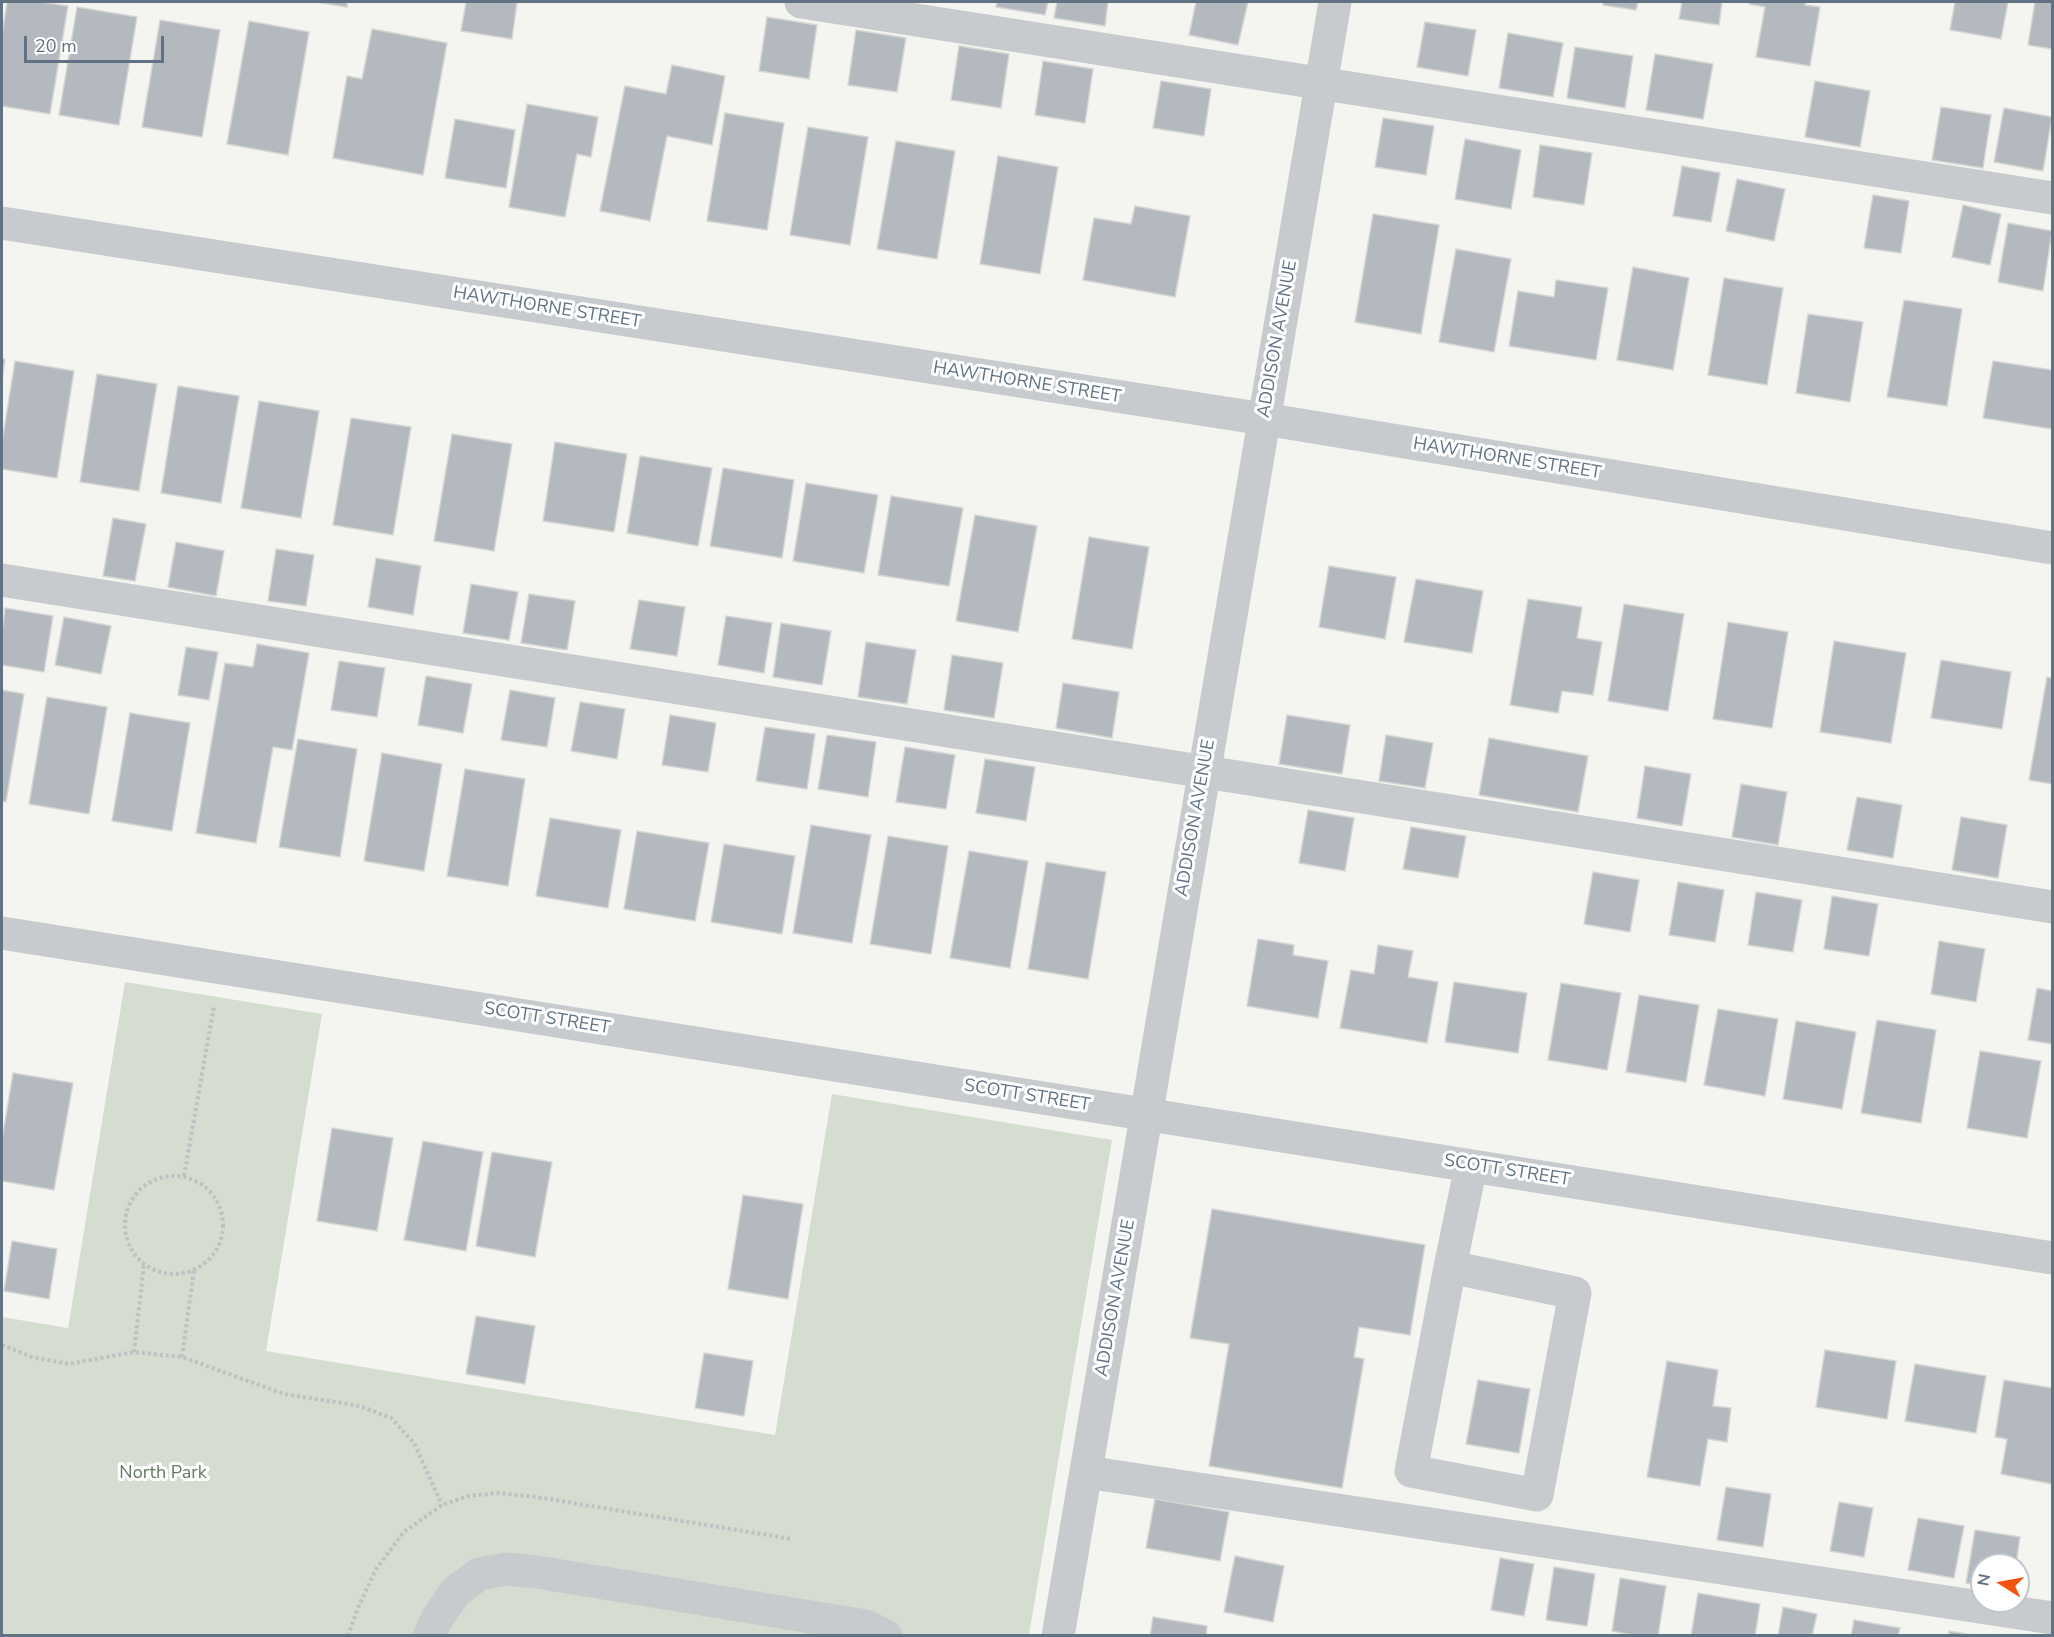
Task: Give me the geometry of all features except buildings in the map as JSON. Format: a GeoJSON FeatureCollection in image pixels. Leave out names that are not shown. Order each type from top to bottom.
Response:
{"type":"FeatureCollection","features":[{"type":"Feature","properties":{"kind":"street"},"geometry":{"type":"LineString","coordinates":[[801,2],[2052,198]]}},
{"type":"Feature","properties":{"kind":"street","name":"ADDISON AVENUE"},"geometry":{"type":"LineString","coordinates":[[1058,1635],[1335,2]]}},
{"type":"Feature","properties":{"kind":"street","name":"HAWTHORNE STREET"},"geometry":{"type":"LineString","coordinates":[[2,223],[1264,419],[2052,548]]}},
{"type":"Feature","properties":{"kind":"street"},"geometry":{"type":"LineString","coordinates":[[2,580],[2052,907]]}},
{"type":"Feature","properties":{"kind":"street","name":"SCOTT STREET"},"geometry":{"type":"LineString","coordinates":[[2,933],[2052,1258]]}},
{"type":"Feature","properties":{"kind":"street"},"geometry":{"type":"LineString","coordinates":[[1450,1268],[1575,1293],[1537,1495],[1411,1471],[1450,1268],[1471,1166]]}},
{"type":"Feature","properties":{"kind":"street"},"geometry":{"type":"LineString","coordinates":[[1086,1472],[2052,1618]]}},
{"type":"Feature","properties":{"kind":"street"},"geometry":{"type":"LineString","coordinates":[[429,1635],[455,1592],[478,1574],[506,1569],[537,1572],[866,1626],[886,1635]]}},
{"type":"Feature","properties":{"kind":"path"},"geometry":{"type":"LineString","coordinates":[[184,1176],[220,967]]}},
{"type":"Feature","properties":{"kind":"path"},"geometry":{"type":"LineString","coordinates":[[167,1175],[184,1176],[198,1180],[211,1191],[223,1215],[222,1237],[215,1252],[194,1270],[177,1274],[159,1272],[135,1256],[127,1241],[124,1224],[128,1207],[138,1190],[152,1180],[167,1175]]}},
{"type":"Feature","properties":{"kind":"path"},"geometry":{"type":"LineString","coordinates":[[134,1352],[144,1264]]}},
{"type":"Feature","properties":{"kind":"path"},"geometry":{"type":"LineString","coordinates":[[182,1357],[194,1270]]}},
{"type":"Feature","properties":{"kind":"path"},"geometry":{"type":"LineString","coordinates":[[2,1346],[32,1357],[69,1364],[134,1352],[182,1357],[284,1394],[360,1406],[391,1418],[414,1443],[442,1505]]}},
{"type":"Feature","properties":{"kind":"green space","name":"North Park"},"geometry":{"type":"Polygon","coordinates":[[[125,982],[322,1014],[266,1351],[775,1435],[832,1094],[1112,1140],[1029,1635],[2,1635],[2,1317],[68,1328],[125,982]]]}}]}
